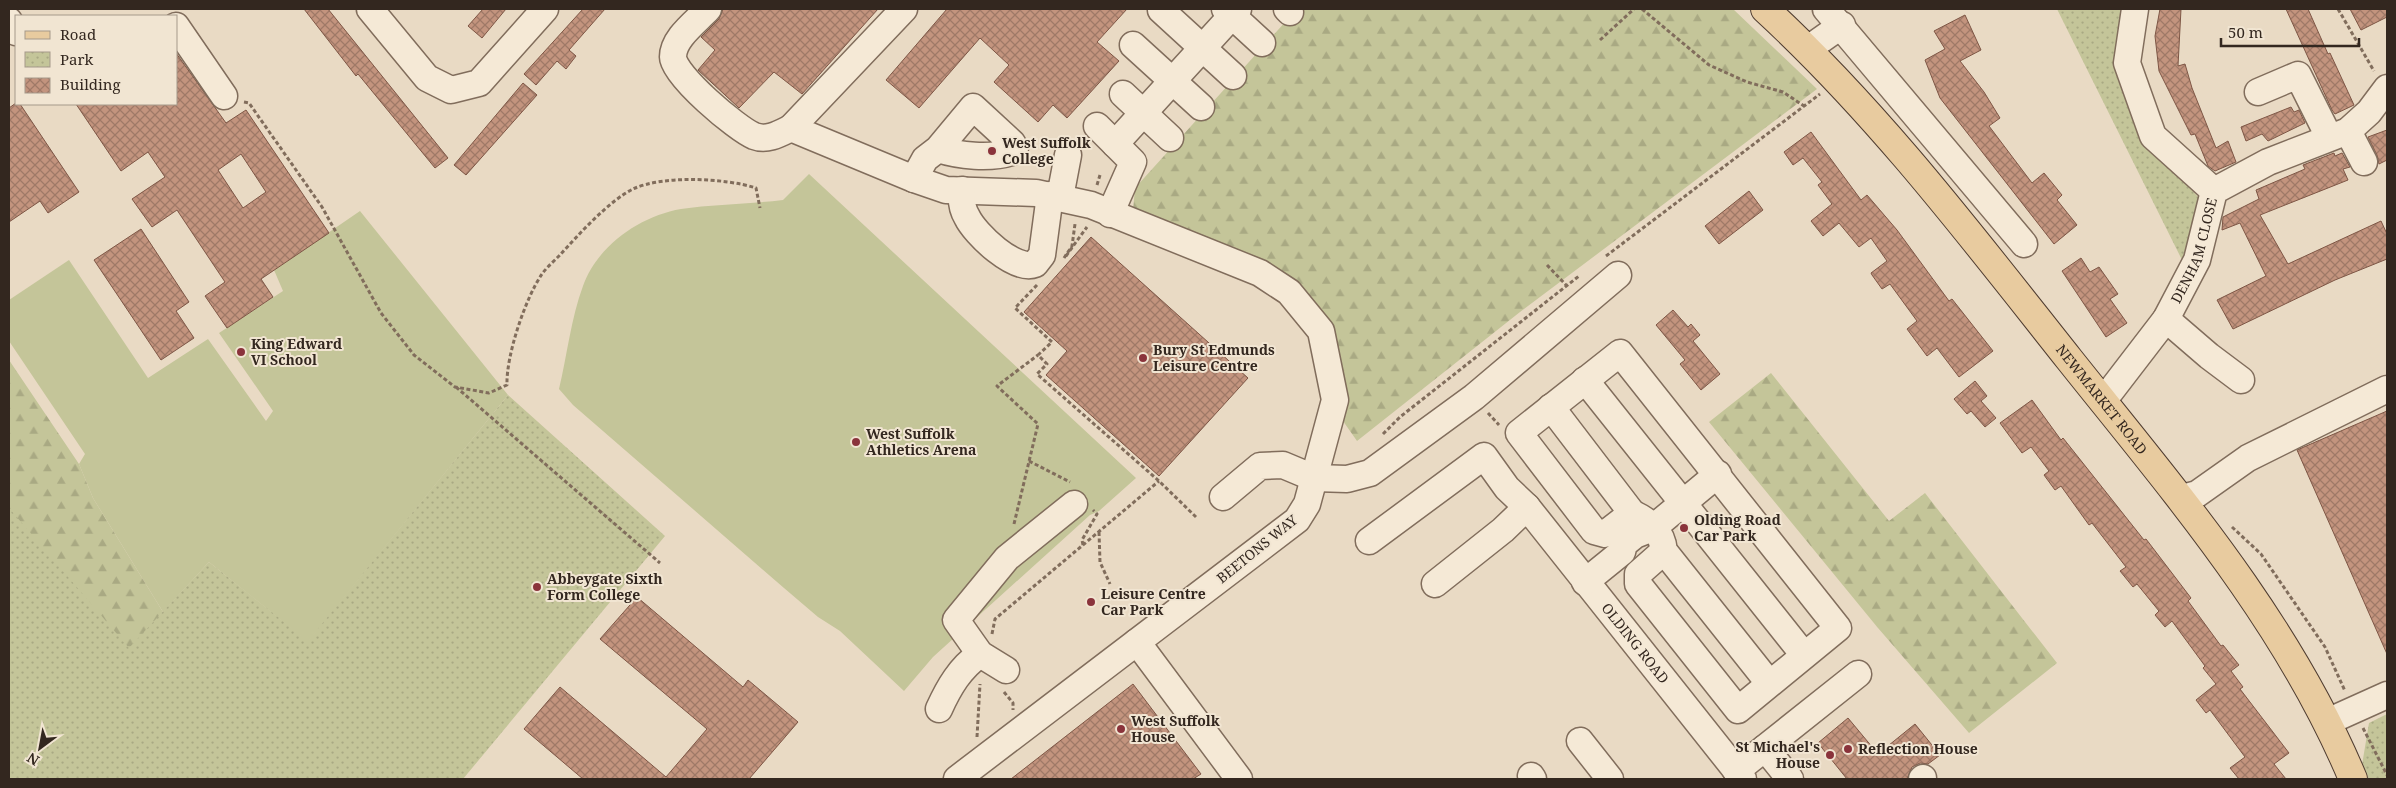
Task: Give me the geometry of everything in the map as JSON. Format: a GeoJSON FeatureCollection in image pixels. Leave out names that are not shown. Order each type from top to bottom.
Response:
{"type":"FeatureCollection","features":[{"type":"Feature","properties":{"kind":"main road","name":"NEWMARKET ROAD"},"geometry":{"type":"LineString","coordinates":[[1765,9],[1808,49],[1871,117],[1947,206],[2182,498],[2232,567],[2296,664],[2327,722],[2353,779]]}},
{"type":"Feature","properties":{"kind":"street"},"geometry":{"type":"LineString","coordinates":[[370,9],[427,78],[451,90],[479,83],[545,9]]}},
{"type":"Feature","properties":{"kind":"street"},"geometry":{"type":"LineString","coordinates":[[708,9],[675,45],[673,59],[680,75],[740,128],[756,136],[773,137],[791,128],[904,9]]}},
{"type":"Feature","properties":{"kind":"street"},"geometry":{"type":"LineString","coordinates":[[2134,9],[2127,63],[2153,136],[2214,191]]}},
{"type":"Feature","properties":{"kind":"street"},"geometry":{"type":"LineString","coordinates":[[1161,10],[1233,76]]}},
{"type":"Feature","properties":{"kind":"street"},"geometry":{"type":"LineString","coordinates":[[1115,144],[1232,11],[1262,43]]}},
{"type":"Feature","properties":{"kind":"street"},"geometry":{"type":"LineString","coordinates":[[1808,49],[1834,17],[2024,244]]}},
{"type":"Feature","properties":{"kind":"street"},"geometry":{"type":"LineString","coordinates":[[178,29],[224,96]]}},
{"type":"Feature","properties":{"kind":"street"},"geometry":{"type":"LineString","coordinates":[[1133,44],[1201,107]]}},
{"type":"Feature","properties":{"kind":"street"},"geometry":{"type":"LineString","coordinates":[[2258,92],[2298,75],[2338,134],[2364,162]]}},
{"type":"Feature","properties":{"kind":"street","name":"DENHAM CLOSE"},"geometry":{"type":"LineString","coordinates":[[2103,402],[2166,319],[2197,260],[2214,191],[2268,162],[2338,134],[2369,112],[2386,89]]}},
{"type":"Feature","properties":{"kind":"street"},"geometry":{"type":"LineString","coordinates":[[1123,94],[1170,138]]}},
{"type":"Feature","properties":{"kind":"street"},"geometry":{"type":"LineString","coordinates":[[1096,126],[1133,162],[1099,218]]}},
{"type":"Feature","properties":{"kind":"street","name":"BEETONS WAY"},"geometry":{"type":"LineString","coordinates":[[791,128],[914,179],[946,190],[1005,190],[1055,196],[1091,205],[1099,218],[1260,273],[1289,292],[1321,331],[1335,400],[1307,504],[1297,520],[957,779]]}},
{"type":"Feature","properties":{"kind":"street"},"geometry":{"type":"LineString","coordinates":[[914,179],[925,159],[938,149]]}},
{"type":"Feature","properties":{"kind":"street"},"geometry":{"type":"LineString","coordinates":[[962,190],[961,199],[967,218],[976,230],[1014,263],[1030,266],[1040,260],[1056,258],[1055,196],[1068,155]]}},
{"type":"Feature","properties":{"kind":"street"},"geometry":{"type":"LineString","coordinates":[[1224,497],[1260,466],[1282,465],[1314,478],[1347,479],[1370,473],[1474,397],[1618,275]]}},
{"type":"Feature","properties":{"kind":"street"},"geometry":{"type":"LineString","coordinates":[[2166,319],[2209,356],[2241,380]]}},
{"type":"Feature","properties":{"kind":"street"},"geometry":{"type":"LineString","coordinates":[[1632,513],[1605,534],[1594,531],[1519,432],[1620,353],[1718,474],[1838,628],[1738,710],[1638,584],[1638,574],[1664,551]]}},
{"type":"Feature","properties":{"kind":"street"},"geometry":{"type":"LineString","coordinates":[[1585,380],[1804,655]]}},
{"type":"Feature","properties":{"kind":"street"},"geometry":{"type":"LineString","coordinates":[[2182,498],[2197,494],[2248,458],[2383,389]]}},
{"type":"Feature","properties":{"kind":"street"},"geometry":{"type":"LineString","coordinates":[[1551,407],[1632,513],[1647,520],[1662,539],[1664,551],[1769,683]]}},
{"type":"Feature","properties":{"kind":"street","name":"OLDING ROAD"},"geometry":{"type":"LineString","coordinates":[[1369,541],[1484,456],[1507,488],[1527,507],[1739,775]]}},
{"type":"Feature","properties":{"kind":"street"},"geometry":{"type":"LineString","coordinates":[[1585,582],[1622,552],[1624,544],[1635,535],[1653,528],[1718,474]]}},
{"type":"Feature","properties":{"kind":"street"},"geometry":{"type":"LineString","coordinates":[[994,668],[956,620],[1007,558],[1074,504]]}},
{"type":"Feature","properties":{"kind":"street"},"geometry":{"type":"LineString","coordinates":[[1435,584],[1503,530],[1527,507]]}},
{"type":"Feature","properties":{"kind":"street"},"geometry":{"type":"LineString","coordinates":[[1137,642],[1239,779]]}},
{"type":"Feature","properties":{"kind":"street"},"geometry":{"type":"LineString","coordinates":[[940,709],[949,686],[968,662],[994,668]]}},
{"type":"Feature","properties":{"kind":"street"},"geometry":{"type":"LineString","coordinates":[[1739,775],[1764,748],[1858,674]]}},
{"type":"Feature","properties":{"kind":"street"},"geometry":{"type":"LineString","coordinates":[[2327,722],[2387,695]]}},
{"type":"Feature","properties":{"kind":"street"},"geometry":{"type":"LineString","coordinates":[[1580,741],[1610,779]]}},
{"type":"Feature","properties":{"kind":"street"},"geometry":{"type":"LineString","coordinates":[[1764,748],[1790,779]]}},
{"type":"Feature","properties":{"kind":"path"},"geometry":{"type":"LineString","coordinates":[[1600,40],[1634,9]]}},
{"type":"Feature","properties":{"kind":"path"},"geometry":{"type":"LineString","coordinates":[[1642,9],[1709,65],[1747,82],[1783,92],[1804,106]]}},
{"type":"Feature","properties":{"kind":"path"},"geometry":{"type":"LineString","coordinates":[[2338,9],[2386,89]]}},
{"type":"Feature","properties":{"kind":"path"},"geometry":{"type":"LineString","coordinates":[[224,96],[248,103],[322,207],[381,313],[414,354],[660,563]]}},
{"type":"Feature","properties":{"kind":"path"},"geometry":{"type":"LineString","coordinates":[[455,387],[488,393],[507,385],[506,368],[521,320],[542,274],[593,219],[632,189],[662,179],[739,183],[756,188],[760,208]]}},
{"type":"Feature","properties":{"kind":"path"},"geometry":{"type":"LineString","coordinates":[[1056,258],[1087,227],[1099,218]]}},
{"type":"Feature","properties":{"kind":"path"},"geometry":{"type":"LineString","coordinates":[[1056,258],[1072,246],[1075,221]]}},
{"type":"Feature","properties":{"kind":"path"},"geometry":{"type":"LineString","coordinates":[[1547,265],[1567,286]]}},
{"type":"Feature","properties":{"kind":"path"},"geometry":{"type":"LineString","coordinates":[[1014,525],[1038,424],[996,386],[1038,355],[1052,342],[1015,308],[1040,282]]}},
{"type":"Feature","properties":{"kind":"path"},"geometry":{"type":"LineString","coordinates":[[1038,355],[1047,364],[1037,374],[1159,481],[1196,517]]}},
{"type":"Feature","properties":{"kind":"path"},"geometry":{"type":"LineString","coordinates":[[1013,712],[1013,703],[994,668],[996,619],[1159,481]]}},
{"type":"Feature","properties":{"kind":"path"},"geometry":{"type":"LineString","coordinates":[[2225,521],[2261,554],[2325,647],[2387,775]]}},
{"type":"Feature","properties":{"kind":"path"},"geometry":{"type":"LineString","coordinates":[[1099,532],[1100,562],[1110,584]]}},
{"type":"Feature","properties":{"kind":"path"},"geometry":{"type":"LineString","coordinates":[[977,744],[982,664],[994,668]]}},
{"type":"Feature","properties":{"kind":"green space"},"geometry":{"type":"Polygon","coordinates":[[[1297,9],[1733,9],[1817,89],[1520,312],[1357,441],[1343,421],[1346,385],[1328,323],[1133,211],[1135,188],[1297,9]]]}},
{"type":"Feature","properties":{"kind":"green space"},"geometry":{"type":"Polygon","coordinates":[[[2057,9],[2123,9],[2150,145],[2201,200],[2185,266],[2057,9]]]}},
{"type":"Feature","properties":{"kind":"green space","name":"West Suffolk Athletics Arena"},"geometry":{"type":"Polygon","coordinates":[[[809,174],[1136,478],[1099,511],[1090,515],[933,657],[904,691],[840,631],[818,617],[784,588],[573,405],[559,389],[572,324],[583,286],[598,258],[609,246],[622,235],[650,218],[681,209],[783,200],[809,174]]]}},
{"type":"Feature","properties":{"kind":"green space"},"geometry":{"type":"Polygon","coordinates":[[[360,211],[508,395],[308,642],[209,562],[163,612],[93,498],[79,464],[85,454],[9,341],[9,300],[69,260],[148,378],[208,339],[266,421],[273,411],[219,333],[283,291],[274,270],[360,211]]]}},
{"type":"Feature","properties":{"kind":"green space"},"geometry":{"type":"Polygon","coordinates":[[[9,360],[79,464],[93,498],[163,612],[14,779],[9,779],[9,360]]]}},
{"type":"Feature","properties":{"kind":"green space"},"geometry":{"type":"Polygon","coordinates":[[[1771,373],[1889,521],[1925,493],[2057,663],[1969,733],[1878,628],[1709,422],[1771,373]]]}},
{"type":"Feature","properties":{"kind":"green space","name":"Abbeygate Sixth Form College"},"geometry":{"type":"Polygon","coordinates":[[[508,395],[665,536],[463,779],[9,779],[9,508],[129,648],[209,562],[308,641],[508,395]]]}},
{"type":"Feature","properties":{"kind":"green space"},"geometry":{"type":"Polygon","coordinates":[[[2387,714],[2387,779],[2369,779],[2362,765],[2369,723],[2387,714]]]}},
{"type":"Feature","properties":{"kind":"building"},"geometry":{"type":"Polygon","coordinates":[[[304,9],[328,9],[448,158],[435,168],[358,74],[356,76],[304,9]]]}},
{"type":"Feature","properties":{"kind":"building"},"geometry":{"type":"Polygon","coordinates":[[[483,9],[506,9],[482,38],[468,26],[483,9]]]}},
{"type":"Feature","properties":{"kind":"building"},"geometry":{"type":"Polygon","coordinates":[[[583,9],[605,9],[569,50],[576,56],[566,69],[557,61],[536,85],[524,74],[583,9]]]}},
{"type":"Feature","properties":{"kind":"building"},"geometry":{"type":"Polygon","coordinates":[[[723,9],[878,9],[802,94],[774,72],[739,108],[698,70],[715,50],[701,37],[719,19],[723,9]]]}},
{"type":"Feature","properties":{"kind":"building"},"geometry":{"type":"Polygon","coordinates":[[[947,9],[1127,9],[1097,42],[1119,61],[1067,118],[1053,105],[1038,122],[994,82],[1009,65],[980,38],[919,108],[886,80],[947,9]]]}},
{"type":"Feature","properties":{"kind":"building"},"geometry":{"type":"Polygon","coordinates":[[[2160,9],[2181,9],[2178,66],[2185,64],[2192,88],[2216,148],[2228,141],[2236,162],[2215,171],[2208,166],[2195,134],[2191,135],[2159,71],[2155,36],[2160,9]]]}},
{"type":"Feature","properties":{"kind":"building"},"geometry":{"type":"Polygon","coordinates":[[[2286,9],[2308,9],[2354,105],[2335,114],[2332,110],[2286,9]]]}},
{"type":"Feature","properties":{"kind":"building"},"geometry":{"type":"Polygon","coordinates":[[[2350,9],[2387,9],[2387,17],[2361,30],[2350,9]]]}},
{"type":"Feature","properties":{"kind":"building"},"geometry":{"type":"Polygon","coordinates":[[[1965,15],[1981,50],[1960,61],[1984,92],[2000,118],[1989,126],[2032,183],[2044,173],[2062,195],[2057,200],[2077,225],[2054,244],[1940,98],[1925,60],[1945,49],[1934,31],[1965,15]]]}},
{"type":"Feature","properties":{"kind":"building"},"geometry":{"type":"Polygon","coordinates":[[[178,56],[226,123],[246,110],[329,233],[261,279],[273,297],[227,328],[205,296],[225,282],[177,210],[152,227],[132,199],[165,177],[148,152],[121,171],[77,105],[178,105],[178,56]],[[241,154],[218,170],[243,208],[266,192],[241,154]]]}},
{"type":"Feature","properties":{"kind":"building"},"geometry":{"type":"Polygon","coordinates":[[[523,83],[537,95],[466,175],[454,165],[523,83]]]}},
{"type":"Feature","properties":{"kind":"building"},"geometry":{"type":"Polygon","coordinates":[[[15,104],[21,105],[79,192],[48,213],[40,201],[9,222],[9,108],[15,104]]]}},
{"type":"Feature","properties":{"kind":"building"},"geometry":{"type":"Polygon","coordinates":[[[2291,107],[2294,112],[2299,110],[2305,123],[2268,141],[2262,134],[2246,141],[2241,127],[2291,107]]]}},
{"type":"Feature","properties":{"kind":"building"},"geometry":{"type":"Polygon","coordinates":[[[2387,130],[2387,160],[2379,164],[2377,155],[2368,137],[2387,130]]]}},
{"type":"Feature","properties":{"kind":"building"},"geometry":{"type":"Polygon","coordinates":[[[1811,132],[1861,200],[1867,195],[1897,230],[1949,301],[1952,299],[1993,351],[1959,377],[1937,348],[1927,356],[1907,329],[1917,321],[1890,284],[1882,289],[1872,275],[1871,273],[1887,261],[1871,238],[1859,247],[1839,223],[1823,236],[1811,221],[1832,204],[1818,185],[1822,182],[1803,158],[1793,165],[1784,152],[1811,132]]]}},
{"type":"Feature","properties":{"kind":"building"},"geometry":{"type":"Polygon","coordinates":[[[2334,153],[2335,156],[2342,153],[2350,167],[2343,169],[2348,180],[2260,215],[2288,264],[2381,221],[2387,234],[2387,259],[2335,280],[2233,329],[2217,300],[2266,276],[2240,223],[2222,230],[2223,217],[2259,199],[2256,190],[2305,169],[2303,165],[2334,153]]]}},
{"type":"Feature","properties":{"kind":"building"},"geometry":{"type":"Polygon","coordinates":[[[1749,191],[1763,210],[1719,244],[1705,226],[1749,191]]]}},
{"type":"Feature","properties":{"kind":"building"},"geometry":{"type":"Polygon","coordinates":[[[141,229],[189,302],[176,311],[194,338],[161,360],[94,260],[141,229]]]}},
{"type":"Feature","properties":{"kind":"building","name":"Bury St Edmunds Leisure Centre"},"geometry":{"type":"Polygon","coordinates":[[[1091,237],[1248,378],[1159,476],[1046,375],[1067,351],[1024,312],[1091,237]]]}},
{"type":"Feature","properties":{"kind":"building"},"geometry":{"type":"Polygon","coordinates":[[[2081,258],[2090,272],[2099,267],[2118,294],[2110,299],[2127,323],[2106,337],[2062,271],[2081,258]]]}},
{"type":"Feature","properties":{"kind":"building"},"geometry":{"type":"Polygon","coordinates":[[[1673,310],[1688,327],[1691,324],[1700,335],[1693,341],[1720,374],[1701,390],[1680,364],[1685,360],[1656,325],[1673,310]]]}},
{"type":"Feature","properties":{"kind":"building"},"geometry":{"type":"Polygon","coordinates":[[[1975,381],[1987,396],[1981,401],[1996,418],[1985,427],[1971,411],[1967,414],[1954,399],[1975,381]]]}},
{"type":"Feature","properties":{"kind":"building"},"geometry":{"type":"Polygon","coordinates":[[[2032,400],[2061,440],[2063,438],[2144,540],[2146,539],[2191,598],[2188,601],[2221,646],[2223,645],[2239,665],[2231,671],[2243,687],[2240,689],[2289,753],[2274,764],[2286,779],[2239,779],[2230,768],[2245,757],[2210,710],[2206,713],[2196,700],[2216,684],[2203,668],[2205,666],[2172,621],[2165,627],[2155,615],[2159,611],[2137,584],[2133,587],[2120,571],[2126,567],[2092,523],[2089,525],[2061,486],[2055,490],[2044,475],[2049,471],[2031,447],[2022,453],[2000,423],[2032,400]]]}},
{"type":"Feature","properties":{"kind":"building"},"geometry":{"type":"Polygon","coordinates":[[[2387,411],[2387,654],[2297,450],[2387,411]]]}},
{"type":"Feature","properties":{"kind":"building"},"geometry":{"type":"Polygon","coordinates":[[[637,597],[743,687],[748,680],[798,722],[749,779],[583,779],[524,729],[560,687],[666,777],[707,729],[600,639],[637,597]]]}},
{"type":"Feature","properties":{"kind":"building","name":"West Suffolk House"},"geometry":{"type":"Polygon","coordinates":[[[1133,684],[1201,774],[1193,779],[1011,779],[1133,684]]]}},
{"type":"Feature","properties":{"kind":"building","name":"Reflection House"},"geometry":{"type":"Polygon","coordinates":[[[1848,718],[1878,754],[1915,724],[1940,755],[1928,764],[1920,763],[1912,767],[1907,779],[1847,779],[1818,743],[1848,718]]]}},
{"type":"Feature","properties":{"kind":"place","name":"West Suffolk College"},"geometry":{"type":"Point","coordinates":[992,151]}},
{"type":"Feature","properties":{"kind":"place","name":"King Edward VI School"},"geometry":{"type":"Point","coordinates":[241,352]}},
{"type":"Feature","properties":{"kind":"place","name":"Bury St Edmunds Leisure Centre"},"geometry":{"type":"Point","coordinates":[1143,358]}},
{"type":"Feature","properties":{"kind":"place","name":"West Suffolk Athletics Arena"},"geometry":{"type":"Point","coordinates":[856,442]}},
{"type":"Feature","properties":{"kind":"place","name":"Olding Road Car Park"},"geometry":{"type":"Point","coordinates":[1684,528]}},
{"type":"Feature","properties":{"kind":"place","name":"Abbeygate Sixth Form College"},"geometry":{"type":"Point","coordinates":[537,587]}},
{"type":"Feature","properties":{"kind":"place","name":"Leisure Centre Car Park"},"geometry":{"type":"Point","coordinates":[1091,602]}},
{"type":"Feature","properties":{"kind":"place","name":"West Suffolk House"},"geometry":{"type":"Point","coordinates":[1121,729]}},
{"type":"Feature","properties":{"kind":"place","name":"Reflection House"},"geometry":{"type":"Point","coordinates":[1848,749]}},
{"type":"Feature","properties":{"kind":"place","name":"St Michael's House"},"geometry":{"type":"Point","coordinates":[1830,755]}}]}
